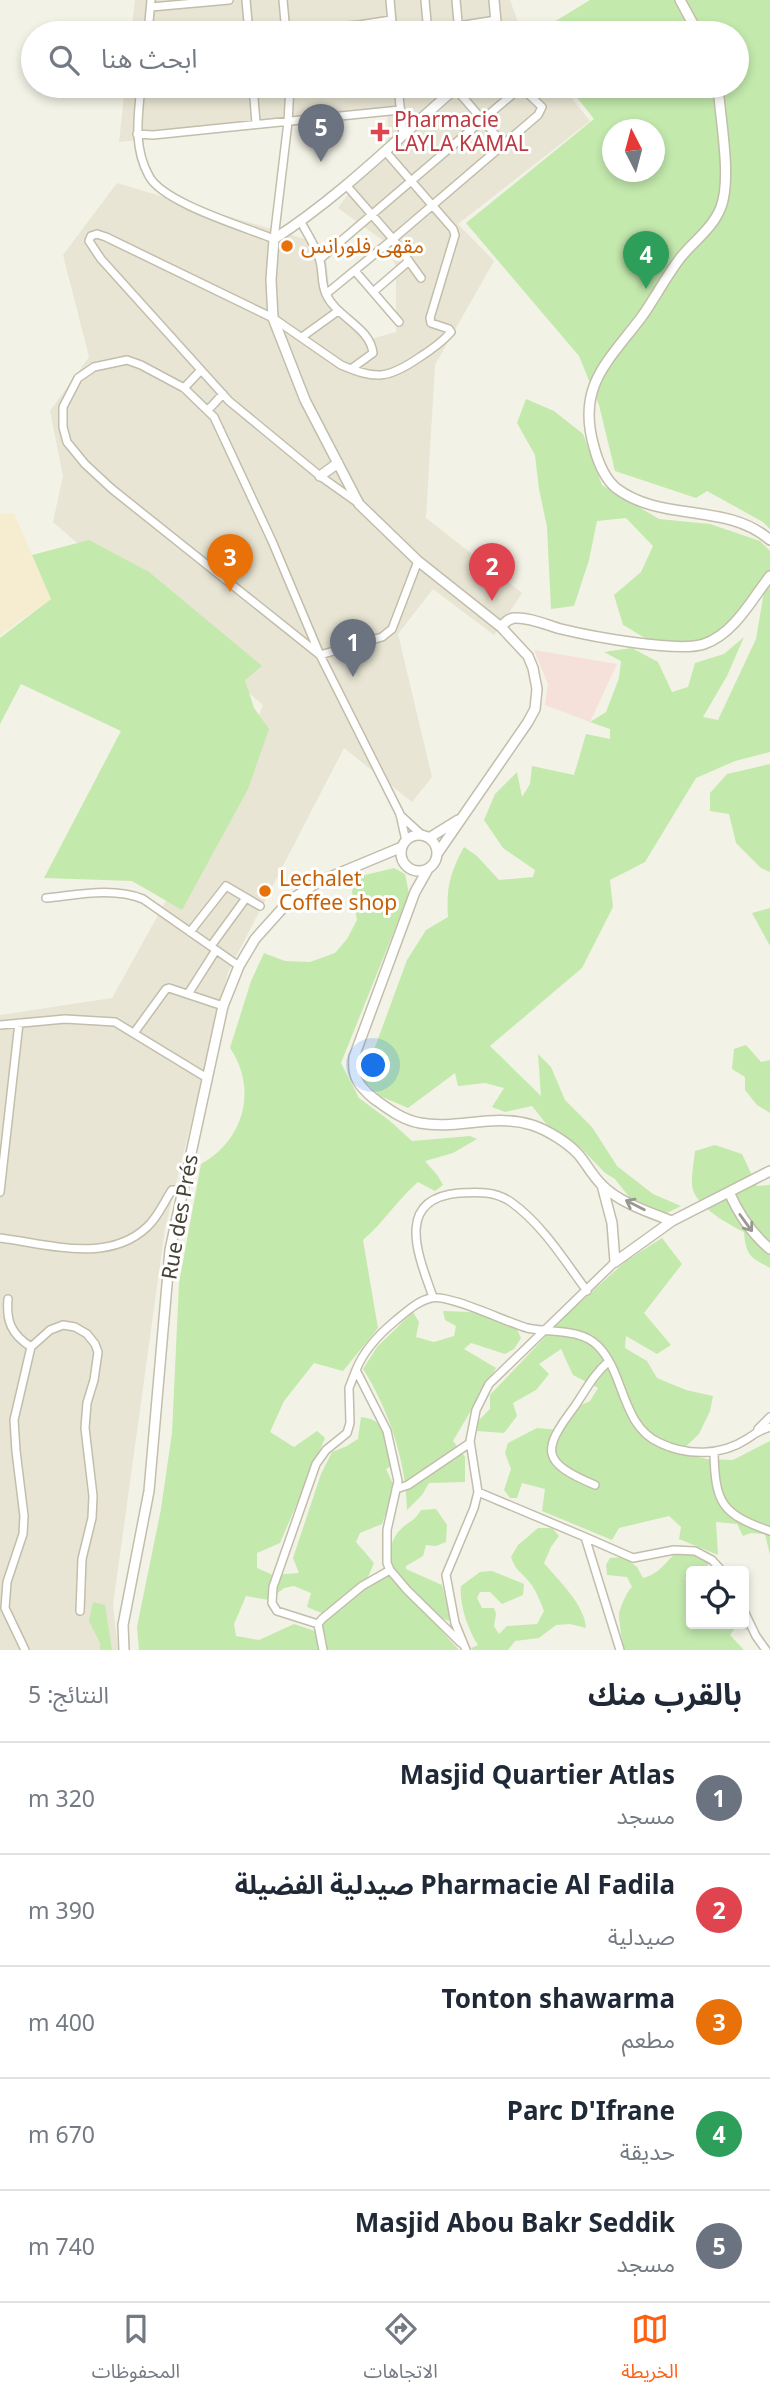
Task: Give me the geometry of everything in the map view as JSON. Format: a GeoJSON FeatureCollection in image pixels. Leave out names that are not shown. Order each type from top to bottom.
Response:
{"type":"FeatureCollection","features":[{"type":"Feature","properties":{"kind":"street"},"geometry":{"type":"LineString","coordinates":[[151,4],[229,0]]}},
{"type":"Feature","properties":{"kind":"street"},"geometry":{"type":"LineString","coordinates":[[246,0],[248,21]]}},
{"type":"Feature","properties":{"kind":"street"},"geometry":{"type":"LineString","coordinates":[[283,0],[285,21]]}},
{"type":"Feature","properties":{"kind":"street"},"geometry":{"type":"LineString","coordinates":[[385,21],[391,20],[390,0]]}},
{"type":"Feature","properties":{"kind":"street"},"geometry":{"type":"LineString","coordinates":[[425,0],[427,21]]}},
{"type":"Feature","properties":{"kind":"street"},"geometry":{"type":"LineString","coordinates":[[456,0],[458,21]]}},
{"type":"Feature","properties":{"kind":"street"},"geometry":{"type":"LineString","coordinates":[[492,21],[496,20],[494,0]]}},
{"type":"Feature","properties":{"kind":"street"},"geometry":{"type":"LineString","coordinates":[[680,0],[691,21]]}},
{"type":"Feature","properties":{"kind":"street"},"geometry":{"type":"LineString","coordinates":[[140,98],[137,134],[140,153],[150,179],[169,196],[274,239]]}},
{"type":"Feature","properties":{"kind":"street"},"geometry":{"type":"LineString","coordinates":[[254,98],[256,123]]}},
{"type":"Feature","properties":{"kind":"street"},"geometry":{"type":"LineString","coordinates":[[289,98],[274,239],[271,280],[273,318],[304,400],[359,504]]}},
{"type":"Feature","properties":{"kind":"street"},"geometry":{"type":"LineString","coordinates":[[399,98],[403,135]]}},
{"type":"Feature","properties":{"kind":"street"},"geometry":{"type":"LineString","coordinates":[[274,239],[301,222],[346,185],[444,98]]}},
{"type":"Feature","properties":{"kind":"street"},"geometry":{"type":"LineString","coordinates":[[464,98],[505,146]]}},
{"type":"Feature","properties":{"kind":"street"},"geometry":{"type":"LineString","coordinates":[[320,258],[507,98]]}},
{"type":"Feature","properties":{"kind":"street"},"geometry":{"type":"LineString","coordinates":[[326,294],[505,146],[541,110],[532,98]]}},
{"type":"Feature","properties":{"kind":"street"},"geometry":{"type":"LineString","coordinates":[[719,98],[724,149],[721,207],[710,226],[674,267],[596,379],[590,398],[589,423],[597,457],[606,476],[615,487],[635,500],[659,509],[733,521],[758,531],[770,540]]}},
{"type":"Feature","properties":{"kind":"street"},"geometry":{"type":"LineString","coordinates":[[137,134],[153,135],[400,110]]}},
{"type":"Feature","properties":{"kind":"street"},"geometry":{"type":"LineString","coordinates":[[385,151],[412,180],[455,235],[430,320],[433,325],[451,332],[396,373],[373,375],[341,365],[273,318],[106,237],[97,234],[89,241],[95,253],[223,394],[320,476],[359,504],[418,561],[501,627],[518,644],[533,668],[537,689],[535,709],[528,722],[437,854],[433,866],[422,871],[410,869]]}},
{"type":"Feature","properties":{"kind":"street"},"geometry":{"type":"LineString","coordinates":[[346,185],[393,239],[421,278]]}},
{"type":"Feature","properties":{"kind":"street"},"geometry":{"type":"LineString","coordinates":[[301,222],[320,258],[326,294],[338,311],[360,329],[374,351],[351,369]]}},
{"type":"Feature","properties":{"kind":"street"},"geometry":{"type":"LineString","coordinates":[[373,292],[409,261]]}},
{"type":"Feature","properties":{"kind":"street"},"geometry":{"type":"LineString","coordinates":[[355,271],[399,322]]}},
{"type":"Feature","properties":{"kind":"street"},"geometry":{"type":"LineString","coordinates":[[302,337],[338,311]]}},
{"type":"Feature","properties":{"kind":"street"},"geometry":{"type":"LineString","coordinates":[[320,655],[112,489],[85,464],[67,442],[63,427],[63,407],[78,378],[94,367],[127,360],[184,388],[216,421],[272,541],[320,655],[400,814],[403,861],[410,869],[415,892]]}},
{"type":"Feature","properties":{"kind":"street"},"geometry":{"type":"LineString","coordinates":[[184,388],[201,370]]}},
{"type":"Feature","properties":{"kind":"street"},"geometry":{"type":"LineString","coordinates":[[208,410],[223,394]]}},
{"type":"Feature","properties":{"kind":"street"},"geometry":{"type":"LineString","coordinates":[[320,476],[338,463]]}},
{"type":"Feature","properties":{"kind":"street"},"geometry":{"type":"LineString","coordinates":[[320,655],[382,637],[392,629],[418,561]]}},
{"type":"Feature","properties":{"kind":"street"},"geometry":{"type":"LineString","coordinates":[[501,627],[509,620],[520,619],[570,631],[685,648],[704,644],[722,635],[770,576]]}},
{"type":"Feature","properties":{"kind":"street"},"geometry":{"type":"LineString","coordinates":[[400,814],[437,848],[437,854]]}},
{"type":"Feature","properties":{"kind":"street"},"geometry":{"type":"LineString","coordinates":[[404,844],[417,835],[426,837],[462,818]]}},
{"type":"Feature","properties":{"kind":"street","name":"Rue des Prés"},"geometry":{"type":"LineString","coordinates":[[124,1650],[123,1625],[149,1491],[170,1250],[223,1006],[239,965],[265,926],[289,901],[318,882],[375,860],[404,844]]}},
{"type":"Feature","properties":{"kind":"street","name":"Rue des Prés"},"geometry":{"type":"LineString","coordinates":[[375,860],[403,861]]}},
{"type":"Feature","properties":{"kind":"street"},"geometry":{"type":"LineString","coordinates":[[428,869],[415,892],[354,1057],[354,1077],[359,1086],[386,1108],[406,1119],[421,1123],[494,1120],[533,1126],[576,1151],[602,1185],[635,1206],[672,1221]]}},
{"type":"Feature","properties":{"kind":"street"},"geometry":{"type":"LineString","coordinates":[[190,932],[226,886],[260,906]]}},
{"type":"Feature","properties":{"kind":"street"},"geometry":{"type":"LineString","coordinates":[[46,898],[113,892],[134,895],[239,965]]}},
{"type":"Feature","properties":{"kind":"street"},"geometry":{"type":"LineString","coordinates":[[188,994],[213,948],[246,898]]}},
{"type":"Feature","properties":{"kind":"street"},"geometry":{"type":"LineString","coordinates":[[134,1033],[169,988],[223,1006]]}},
{"type":"Feature","properties":{"kind":"street"},"geometry":{"type":"LineString","coordinates":[[0,1025],[96,1019],[115,1022],[207,1078]]}},
{"type":"Feature","properties":{"kind":"street"},"geometry":{"type":"LineString","coordinates":[[0,1192],[19,1023]]}},
{"type":"Feature","properties":{"kind":"street"},"geometry":{"type":"LineString","coordinates":[[463,1647],[446,1575],[478,1492],[470,1443],[475,1410],[489,1384],[615,1262],[672,1221],[770,1171]]}},
{"type":"Feature","properties":{"kind":"street"},"geometry":{"type":"LineString","coordinates":[[602,1185],[612,1223],[615,1262]]}},
{"type":"Feature","properties":{"kind":"street"},"geometry":{"type":"LineString","coordinates":[[0,1238],[83,1249],[105,1249],[119,1245],[145,1228],[172,1190],[184,1190]]}},
{"type":"Feature","properties":{"kind":"street"},"geometry":{"type":"LineString","coordinates":[[433,1297],[416,1246],[416,1224],[421,1210],[440,1196],[475,1192],[486,1192],[508,1200],[530,1218],[587,1291]]}},
{"type":"Feature","properties":{"kind":"street"},"geometry":{"type":"LineString","coordinates":[[729,1192],[744,1222],[758,1240],[770,1249]]}},
{"type":"Feature","properties":{"kind":"street"},"geometry":{"type":"LineString","coordinates":[[318,1624],[277,1611],[272,1603],[273,1587],[316,1464],[326,1450],[347,1433],[349,1388],[369,1347],[408,1310],[433,1297],[543,1331],[566,1332],[591,1341],[599,1347],[608,1362],[633,1417],[652,1439],[679,1450],[714,1452],[747,1439],[770,1417]]}},
{"type":"Feature","properties":{"kind":"street"},"geometry":{"type":"LineString","coordinates":[[8,1299],[7,1317],[12,1331],[30,1347]]}},
{"type":"Feature","properties":{"kind":"street"},"geometry":{"type":"LineString","coordinates":[[25,1650],[2,1606],[4,1582],[23,1534],[24,1516],[14,1420],[30,1347],[50,1330],[68,1325],[87,1334],[97,1352],[85,1428],[93,1496],[92,1518],[82,1559],[80,1611]]}},
{"type":"Feature","properties":{"kind":"street"},"geometry":{"type":"LineString","coordinates":[[595,1485],[560,1469],[552,1458],[551,1448],[558,1427],[594,1376],[608,1362]]}},
{"type":"Feature","properties":{"kind":"street"},"geometry":{"type":"LineString","coordinates":[[356,1370],[387,1431],[398,1481],[387,1530],[386,1554],[390,1570],[463,1647]]}},
{"type":"Feature","properties":{"kind":"street"},"geometry":{"type":"LineString","coordinates":[[755,1432],[770,1427]]}},
{"type":"Feature","properties":{"kind":"street"},"geometry":{"type":"LineString","coordinates":[[397,1489],[408,1485],[470,1443]]}},
{"type":"Feature","properties":{"kind":"street"},"geometry":{"type":"LineString","coordinates":[[714,1452],[715,1478],[723,1505],[733,1515],[770,1531]]}},
{"type":"Feature","properties":{"kind":"street"},"geometry":{"type":"LineString","coordinates":[[478,1492],[633,1558],[674,1550],[695,1551],[717,1566]]}},
{"type":"Feature","properties":{"kind":"street"},"geometry":{"type":"LineString","coordinates":[[585,1537],[620,1650]]}},
{"type":"Feature","properties":{"kind":"street"},"geometry":{"type":"LineString","coordinates":[[318,1624],[362,1586],[390,1570]]}},
{"type":"Feature","properties":{"kind":"street"},"geometry":{"type":"LineString","coordinates":[[749,1621],[766,1650]]}},
{"type":"Feature","properties":{"kind":"street"},"geometry":{"type":"LineString","coordinates":[[318,1624],[323,1650]]}},
{"type":"Feature","properties":{"kind":"shaded area"},"geometry":{"type":"Polygon","coordinates":[[[135,0],[510,0],[518,21],[132,21],[135,0]]]}},
{"type":"Feature","properties":{"kind":"shaded area"},"geometry":{"type":"Polygon","coordinates":[[[124,98],[572,98],[590,121],[458,224],[494,261],[435,365],[426,518],[522,593],[494,635],[433,589],[398,634],[432,777],[412,802],[344,748],[228,972],[165,1229],[113,1605],[118,1650],[0,1650],[0,1015],[112,998],[233,780],[263,705],[53,522],[63,476],[50,411],[89,357],[63,255],[117,183],[325,245],[330,301],[371,339],[396,332],[396,268],[389,245],[338,208],[389,137],[387,116],[119,142],[124,98]]]}},
{"type":"Feature","properties":{"kind":"shaded area"},"geometry":{"type":"Polygon","coordinates":[[[14,513],[51,599],[0,635],[0,514],[14,513]]]}},
{"type":"Feature","properties":{"kind":"shaded area"},"geometry":{"type":"Polygon","coordinates":[[[534,650],[617,664],[590,722],[545,705],[548,684],[534,650]]]}},
{"type":"Feature","properties":{"kind":"green space"},"geometry":{"type":"Polygon","coordinates":[[[590,0],[770,0],[770,529],[763,522],[707,491],[696,498],[615,471],[599,405],[579,356],[466,223],[594,119],[577,98],[749,98],[749,21],[556,21],[590,0]]]}},
{"type":"Feature","properties":{"kind":"green space"},"geometry":{"type":"Polygon","coordinates":[[[526,399],[554,411],[583,434],[602,485],[659,519],[710,524],[760,541],[770,551],[770,752],[735,761],[696,778],[645,862],[610,880],[613,907],[582,968],[490,1046],[541,1096],[538,1054],[551,1067],[565,1100],[592,1127],[617,1166],[653,1194],[681,1206],[665,1214],[630,1198],[615,1179],[605,1173],[581,1148],[551,1130],[532,1106],[505,1112],[492,1107],[504,1088],[485,1083],[458,1086],[455,1073],[408,1108],[380,1096],[363,1080],[407,960],[426,930],[448,917],[450,881],[464,847],[477,856],[499,880],[533,877],[535,870],[503,848],[484,820],[495,794],[517,772],[522,797],[530,784],[532,766],[574,775],[586,734],[610,739],[610,729],[590,722],[606,712],[619,678],[621,661],[604,652],[632,648],[658,662],[672,692],[688,687],[695,663],[724,654],[744,637],[727,676],[703,717],[718,720],[756,639],[764,592],[729,624],[703,640],[688,645],[657,643],[623,625],[614,595],[641,572],[653,546],[626,518],[597,521],[589,560],[574,606],[551,609],[547,527],[535,455],[517,423],[526,399]]]}},
{"type":"Feature","properties":{"kind":"green space"},"geometry":{"type":"Polygon","coordinates":[[[89,540],[149,572],[262,666],[245,680],[254,708],[269,729],[248,789],[182,910],[132,881],[44,878],[121,731],[21,684],[0,724],[0,638],[51,599],[32,555],[89,540]]]}},
{"type":"Feature","properties":{"kind":"green space"},"geometry":{"type":"Polygon","coordinates":[[[770,764],[770,872],[761,868],[736,843],[729,814],[710,811],[710,793],[727,774],[770,764]]]}},
{"type":"Feature","properties":{"kind":"green space"},"geometry":{"type":"Polygon","coordinates":[[[394,868],[405,874],[409,894],[341,1063],[359,1098],[412,1141],[470,1136],[477,1139],[453,1153],[425,1161],[443,1185],[435,1191],[418,1182],[363,1240],[378,1328],[343,1371],[314,1363],[284,1401],[270,1432],[294,1447],[317,1431],[325,1438],[280,1543],[257,1553],[257,1568],[273,1575],[299,1573],[293,1558],[321,1474],[332,1452],[358,1439],[361,1417],[370,1419],[382,1427],[388,1440],[393,1465],[386,1469],[395,1488],[382,1524],[360,1533],[356,1542],[374,1563],[368,1577],[384,1571],[392,1543],[401,1529],[421,1510],[436,1509],[447,1525],[446,1542],[436,1546],[426,1545],[423,1556],[406,1566],[406,1569],[442,1585],[449,1621],[441,1618],[437,1626],[459,1650],[139,1650],[137,1627],[161,1509],[172,1433],[179,1283],[201,1164],[228,1142],[242,1112],[243,1080],[239,1064],[230,1048],[251,981],[264,953],[285,961],[310,962],[335,953],[347,939],[357,920],[352,891],[357,877],[394,868]],[[294,1586],[284,1588],[269,1600],[246,1596],[234,1624],[236,1636],[259,1640],[294,1624],[318,1632],[324,1614],[307,1607],[311,1593],[294,1586]]]}},
{"type":"Feature","properties":{"kind":"green space"},"geometry":{"type":"Polygon","coordinates":[[[770,908],[770,946],[752,913],[770,908]]]}},
{"type":"Feature","properties":{"kind":"green space"},"geometry":{"type":"Polygon","coordinates":[[[746,1045],[761,1062],[770,1060],[770,1113],[757,1105],[745,1090],[745,1077],[732,1069],[734,1049],[746,1045]]]}},
{"type":"Feature","properties":{"kind":"green space"},"geometry":{"type":"Polygon","coordinates":[[[715,1145],[742,1154],[757,1186],[770,1185],[770,1268],[750,1255],[744,1232],[722,1220],[696,1197],[692,1176],[695,1151],[715,1145]]]}},
{"type":"Feature","properties":{"kind":"green space"},"geometry":{"type":"Polygon","coordinates":[[[662,1238],[682,1264],[644,1313],[671,1345],[657,1354],[626,1336],[625,1348],[647,1361],[657,1378],[686,1390],[713,1396],[710,1411],[699,1434],[679,1453],[707,1459],[733,1460],[770,1441],[770,1555],[765,1534],[751,1533],[743,1536],[737,1524],[716,1522],[718,1555],[679,1539],[681,1527],[669,1516],[619,1528],[612,1540],[542,1511],[545,1489],[522,1483],[517,1498],[510,1498],[504,1490],[511,1469],[505,1453],[508,1443],[537,1428],[559,1430],[573,1409],[590,1401],[598,1388],[573,1375],[561,1349],[539,1364],[549,1374],[536,1390],[513,1403],[517,1416],[504,1433],[477,1431],[478,1421],[490,1409],[490,1395],[566,1315],[626,1261],[662,1238]]]}},
{"type":"Feature","properties":{"kind":"green space"},"geometry":{"type":"Polygon","coordinates":[[[443,1311],[470,1312],[515,1325],[521,1338],[514,1349],[505,1354],[471,1343],[464,1349],[496,1368],[453,1441],[465,1457],[465,1482],[429,1483],[422,1495],[407,1510],[403,1473],[394,1436],[381,1401],[363,1369],[377,1347],[413,1312],[419,1322],[416,1337],[434,1342],[454,1336],[456,1326],[445,1320],[443,1311]]]}},
{"type":"Feature","properties":{"kind":"green space"},"geometry":{"type":"Polygon","coordinates":[[[538,1528],[552,1528],[559,1536],[544,1563],[576,1602],[585,1619],[586,1628],[570,1624],[556,1625],[539,1638],[515,1641],[508,1650],[472,1650],[471,1648],[478,1645],[465,1617],[461,1586],[480,1572],[492,1571],[524,1584],[523,1595],[502,1604],[490,1592],[480,1592],[477,1598],[482,1608],[494,1608],[494,1626],[499,1634],[507,1626],[537,1624],[544,1611],[533,1587],[517,1569],[511,1557],[518,1545],[538,1528]]]}},
{"type":"Feature","properties":{"kind":"green space"},"geometry":{"type":"Polygon","coordinates":[[[678,1551],[699,1551],[710,1561],[708,1566],[686,1566],[686,1629],[734,1629],[730,1635],[744,1650],[625,1650],[619,1614],[632,1587],[627,1577],[607,1575],[606,1565],[610,1558],[624,1557],[637,1567],[643,1578],[658,1570],[678,1551]]]}},
{"type":"Feature","properties":{"kind":"green space"},"geometry":{"type":"Polygon","coordinates":[[[93,1602],[105,1605],[112,1650],[100,1650],[100,1643],[89,1621],[93,1602]]]}},
{"type":"Feature","properties":{"kind":"place","name":"Pharmacie LAYLA KAMAL"},"geometry":{"type":"Point","coordinates":[380,132]}},
{"type":"Feature","properties":{"kind":"place","name":"Masjid Abou Bakr Seddik"},"geometry":{"type":"Point","coordinates":[321,162]}},
{"type":"Feature","properties":{"kind":"place","name":"مقهى فلورانس"},"geometry":{"type":"Point","coordinates":[287,246]}},
{"type":"Feature","properties":{"kind":"place","name":"Parc D'Ifrane"},"geometry":{"type":"Point","coordinates":[646,289]}},
{"type":"Feature","properties":{"kind":"place","name":"Tonton shawarma"},"geometry":{"type":"Point","coordinates":[230,592]}},
{"type":"Feature","properties":{"kind":"place","name":"Pharmacie Al Fadila صيدلية الفضيلة"},"geometry":{"type":"Point","coordinates":[492,601]}},
{"type":"Feature","properties":{"kind":"place","name":"Masjid Quartier Atlas"},"geometry":{"type":"Point","coordinates":[353,677]}},
{"type":"Feature","properties":{"kind":"place","name":"Lechalet Coffee shop"},"geometry":{"type":"Point","coordinates":[265,891]}}]}
